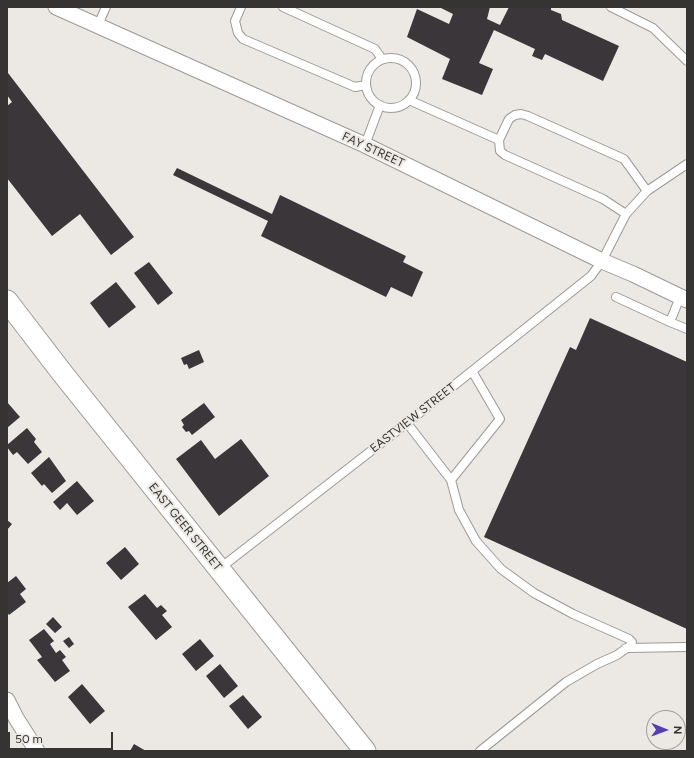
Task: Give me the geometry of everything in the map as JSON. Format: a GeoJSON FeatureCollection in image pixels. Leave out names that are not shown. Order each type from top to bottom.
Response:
{"type":"FeatureCollection","features":[{"type":"Feature","properties":{"kind":"main road","name":"EAST GEER STREET"},"geometry":{"type":"LineString","coordinates":[[7,301],[63,374],[365,751]]}},
{"type":"Feature","properties":{"kind":"street","name":"FAY STREET"},"geometry":{"type":"LineString","coordinates":[[56,7],[365,146],[684,299]]}},
{"type":"Feature","properties":{"kind":"street"},"geometry":{"type":"LineString","coordinates":[[7,700],[16,718],[37,751]]}},
{"type":"Feature","properties":{"kind":"lane"},"geometry":{"type":"LineString","coordinates":[[98,25],[106,7]]}},
{"type":"Feature","properties":{"kind":"lane"},"geometry":{"type":"LineString","coordinates":[[241,7],[235,21],[238,33],[243,39],[355,86],[366,85]]}},
{"type":"Feature","properties":{"kind":"lane"},"geometry":{"type":"LineString","coordinates":[[283,7],[375,49],[382,59]]}},
{"type":"Feature","properties":{"kind":"lane"},"geometry":{"type":"LineString","coordinates":[[611,7],[653,28],[687,61]]}},
{"type":"Feature","properties":{"kind":"lane"},"geometry":{"type":"LineString","coordinates":[[395,58],[404,61],[411,67],[415,75],[416,83],[413,94],[409,100],[399,107],[390,108],[380,105],[374,102],[369,96],[366,78],[372,65],[382,59],[395,58]]}},
{"type":"Feature","properties":{"kind":"lane"},"geometry":{"type":"LineString","coordinates":[[409,100],[499,140]]}},
{"type":"Feature","properties":{"kind":"lane"},"geometry":{"type":"LineString","coordinates":[[365,146],[380,105]]}},
{"type":"Feature","properties":{"kind":"lane"},"geometry":{"type":"LineString","coordinates":[[626,214],[603,199],[500,152],[499,140],[509,119],[515,115],[521,114],[528,116],[624,159],[647,191]]}},
{"type":"Feature","properties":{"kind":"lane","name":"EASTVIEW STREET"},"geometry":{"type":"LineString","coordinates":[[219,569],[407,423],[591,276],[602,261],[626,214],[647,191],[687,164]]}},
{"type":"Feature","properties":{"kind":"lane"},"geometry":{"type":"LineString","coordinates":[[616,297],[687,330]]}},
{"type":"Feature","properties":{"kind":"lane"},"geometry":{"type":"LineString","coordinates":[[670,322],[684,299]]}},
{"type":"Feature","properties":{"kind":"lane"},"geometry":{"type":"LineString","coordinates":[[452,480],[500,419],[472,370]]}},
{"type":"Feature","properties":{"kind":"lane"},"geometry":{"type":"LineString","coordinates":[[407,423],[452,480],[459,510],[476,541],[501,569],[534,593],[573,614],[629,639],[632,642],[617,655],[597,664],[566,682],[480,751]]}},
{"type":"Feature","properties":{"kind":"lane"},"geometry":{"type":"LineString","coordinates":[[626,648],[687,647]]}},
{"type":"Feature","properties":{"kind":"building"},"geometry":{"type":"Polygon","coordinates":[[[439,7],[490,7],[487,19],[500,25],[509,7],[551,7],[551,10],[561,14],[562,20],[619,46],[603,81],[545,54],[542,60],[532,56],[535,49],[494,30],[479,63],[493,69],[482,95],[442,79],[450,59],[407,37],[417,9],[449,24],[453,14],[439,7]]]}},
{"type":"Feature","properties":{"kind":"building"},"geometry":{"type":"Polygon","coordinates":[[[8,73],[134,237],[111,255],[80,214],[52,236],[7,178],[7,106],[12,102],[7,95],[8,73]]]}},
{"type":"Feature","properties":{"kind":"building"},"geometry":{"type":"Polygon","coordinates":[[[177,168],[272,214],[280,195],[406,256],[403,262],[423,272],[412,297],[391,287],[386,297],[261,236],[268,221],[173,175],[177,168]]]}},
{"type":"Feature","properties":{"kind":"building"},"geometry":{"type":"Polygon","coordinates":[[[149,262],[173,293],[158,305],[134,273],[149,262]]]}},
{"type":"Feature","properties":{"kind":"building"},"geometry":{"type":"Polygon","coordinates":[[[116,282],[136,307],[109,328],[90,303],[116,282]]]}},
{"type":"Feature","properties":{"kind":"building"},"geometry":{"type":"Polygon","coordinates":[[[590,318],[687,362],[687,629],[484,537],[570,347],[576,350],[590,318]]]}},
{"type":"Feature","properties":{"kind":"building"},"geometry":{"type":"Polygon","coordinates":[[[199,350],[204,362],[189,369],[187,364],[184,365],[181,358],[199,350]]]}},
{"type":"Feature","properties":{"kind":"building"},"geometry":{"type":"Polygon","coordinates":[[[7,402],[20,417],[7,428],[7,402]]]}},
{"type":"Feature","properties":{"kind":"building"},"geometry":{"type":"Polygon","coordinates":[[[204,403],[215,417],[192,435],[189,431],[186,432],[182,427],[184,425],[181,420],[204,403]]]}},
{"type":"Feature","properties":{"kind":"building"},"geometry":{"type":"Polygon","coordinates":[[[27,428],[36,439],[34,442],[42,452],[28,464],[17,452],[13,455],[7,447],[7,445],[27,428]]]}},
{"type":"Feature","properties":{"kind":"building"},"geometry":{"type":"Polygon","coordinates":[[[241,439],[269,476],[219,516],[176,459],[201,440],[215,459],[241,439]]]}},
{"type":"Feature","properties":{"kind":"building"},"geometry":{"type":"Polygon","coordinates":[[[49,457],[66,481],[52,493],[44,484],[42,486],[31,473],[49,457]]]}},
{"type":"Feature","properties":{"kind":"building"},"geometry":{"type":"Polygon","coordinates":[[[77,481],[94,501],[77,515],[67,503],[60,510],[53,502],[77,481]]]}},
{"type":"Feature","properties":{"kind":"building"},"geometry":{"type":"Polygon","coordinates":[[[7,520],[12,524],[7,530],[7,520]]]}},
{"type":"Feature","properties":{"kind":"building"},"geometry":{"type":"Polygon","coordinates":[[[125,547],[139,564],[121,580],[106,563],[125,547]]]}},
{"type":"Feature","properties":{"kind":"building"},"geometry":{"type":"Polygon","coordinates":[[[16,576],[26,589],[20,594],[26,602],[9,615],[7,612],[7,583],[16,576]]]}},
{"type":"Feature","properties":{"kind":"building"},"geometry":{"type":"Polygon","coordinates":[[[145,594],[157,608],[161,605],[167,611],[162,615],[172,627],[156,640],[128,607],[145,594]]]}},
{"type":"Feature","properties":{"kind":"building"},"geometry":{"type":"Polygon","coordinates":[[[53,617],[62,627],[55,633],[46,624],[53,617]]]}},
{"type":"Feature","properties":{"kind":"building"},"geometry":{"type":"Polygon","coordinates":[[[44,629],[54,641],[50,644],[56,653],[60,650],[66,657],[62,660],[70,671],[55,682],[37,660],[42,657],[29,640],[44,629]]]}},
{"type":"Feature","properties":{"kind":"building"},"geometry":{"type":"Polygon","coordinates":[[[69,637],[74,644],[69,648],[63,641],[69,637]]]}},
{"type":"Feature","properties":{"kind":"building"},"geometry":{"type":"Polygon","coordinates":[[[200,639],[214,656],[196,671],[182,654],[200,639]]]}},
{"type":"Feature","properties":{"kind":"building"},"geometry":{"type":"Polygon","coordinates":[[[220,664],[238,686],[224,698],[206,676],[220,664]]]}},
{"type":"Feature","properties":{"kind":"building"},"geometry":{"type":"Polygon","coordinates":[[[82,684],[105,711],[90,724],[68,697],[82,684]]]}},
{"type":"Feature","properties":{"kind":"building"},"geometry":{"type":"Polygon","coordinates":[[[243,695],[262,717],[248,729],[229,706],[243,695]]]}},
{"type":"Feature","properties":{"kind":"building"},"geometry":{"type":"Polygon","coordinates":[[[134,744],[146,751],[130,751],[134,744]]]}}]}
